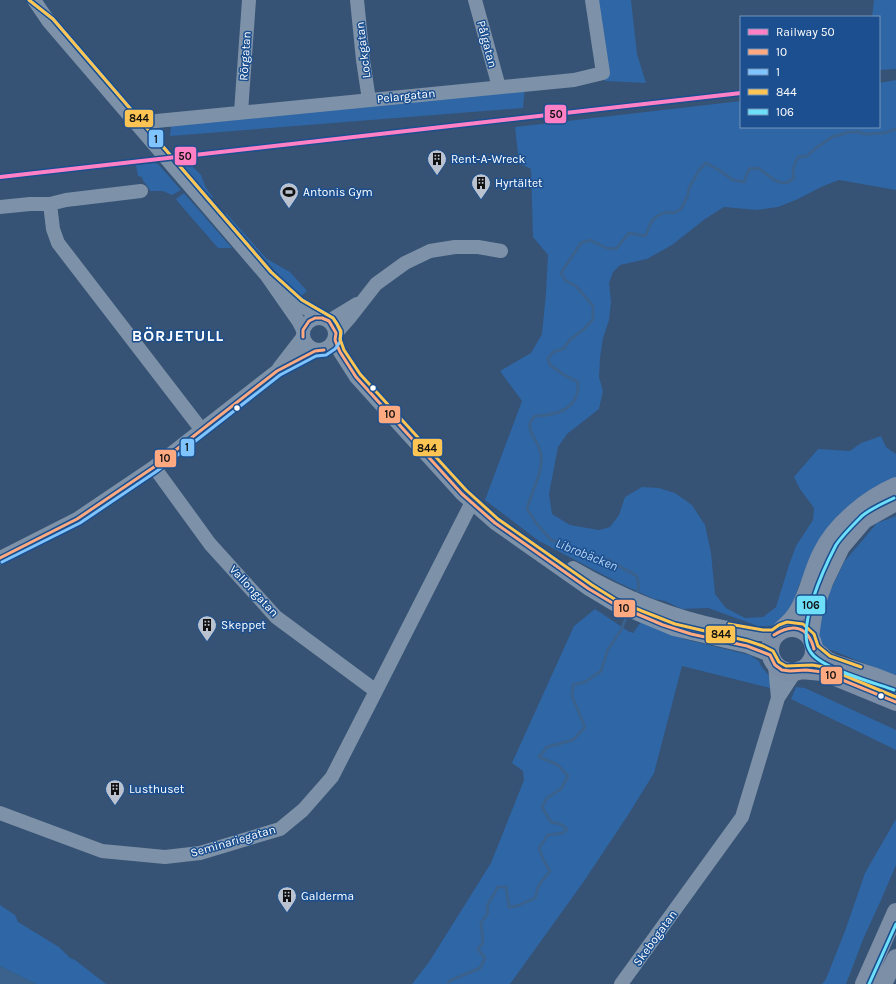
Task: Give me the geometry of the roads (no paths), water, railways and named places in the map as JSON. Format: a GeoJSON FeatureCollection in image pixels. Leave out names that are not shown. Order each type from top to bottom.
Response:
{"type":"FeatureCollection","features":[{"type":"Feature","properties":{"kind":"main road"},"geometry":{"type":"LineString","coordinates":[[896,486],[886,490],[856,511],[837,530],[822,552],[799,610],[793,619],[778,632],[770,642],[772,660],[784,671],[823,672],[896,702]]}},
{"type":"Feature","properties":{"kind":"main road"},"geometry":{"type":"LineString","coordinates":[[798,671],[810,662],[814,610],[841,547],[864,520],[896,502]]}},
{"type":"Feature","properties":{"kind":"main road"},"geometry":{"type":"LineString","coordinates":[[778,632],[795,627],[806,632],[812,643],[827,660],[896,685]]}},
{"type":"Feature","properties":{"kind":"main road"},"geometry":{"type":"LineString","coordinates":[[864,984],[896,912]]}},
{"type":"Feature","properties":{"kind":"main road"},"geometry":{"type":"LineString","coordinates":[[883,984],[896,958]]}},
{"type":"Feature","properties":{"kind":"street"},"geometry":{"type":"LineString","coordinates":[[21,0],[50,22]]}},
{"type":"Feature","properties":{"kind":"street"},"geometry":{"type":"LineString","coordinates":[[34,0],[50,22],[267,276],[299,322],[304,340],[308,346],[320,350],[356,377]]}},
{"type":"Feature","properties":{"kind":"street","name":"Rörgatan"},"geometry":{"type":"LineString","coordinates":[[241,112],[249,0]]}},
{"type":"Feature","properties":{"kind":"street","name":"Lockgatan"},"geometry":{"type":"LineString","coordinates":[[357,0],[369,100]]}},
{"type":"Feature","properties":{"kind":"street","name":"Pålgatan"},"geometry":{"type":"LineString","coordinates":[[475,0],[499,87]]}},
{"type":"Feature","properties":{"kind":"street","name":"Pelargatan"},"geometry":{"type":"LineString","coordinates":[[136,123],[574,80],[603,73],[592,0]]}},
{"type":"Feature","properties":{"kind":"street"},"geometry":{"type":"LineString","coordinates":[[0,207],[50,204],[66,200],[141,191]]}},
{"type":"Feature","properties":{"kind":"street"},"geometry":{"type":"LineString","coordinates":[[50,204],[53,229],[58,243],[201,429]]}},
{"type":"Feature","properties":{"kind":"street"},"geometry":{"type":"LineString","coordinates":[[330,328],[351,316],[376,284],[405,263],[430,252],[455,247],[478,247],[501,251]]}},
{"type":"Feature","properties":{"kind":"street"},"geometry":{"type":"LineString","coordinates":[[267,276],[299,304],[330,328],[343,357],[356,377],[462,494],[495,523],[585,575],[618,598],[643,610],[674,629],[747,646],[772,660]]}},
{"type":"Feature","properties":{"kind":"street"},"geometry":{"type":"LineString","coordinates":[[277,371],[303,333],[309,321],[315,318],[330,328]]}},
{"type":"Feature","properties":{"kind":"street"},"geometry":{"type":"LineString","coordinates":[[0,558],[78,519],[154,467],[277,371],[331,346],[330,328]]}},
{"type":"Feature","properties":{"kind":"street","name":"Vallongatan"},"geometry":{"type":"LineString","coordinates":[[154,467],[210,544],[276,616],[376,691]]}},
{"type":"Feature","properties":{"kind":"street","name":"Seminariegatan"},"geometry":{"type":"LineString","coordinates":[[0,813],[102,851],[165,857],[200,853],[280,829],[303,810],[332,777],[472,502]]}},
{"type":"Feature","properties":{"kind":"street"},"geometry":{"type":"LineString","coordinates":[[643,610],[750,633],[778,632]]}},
{"type":"Feature","properties":{"kind":"street","name":"Skebogatan"},"geometry":{"type":"LineString","coordinates":[[772,660],[778,698]]}},
{"type":"Feature","properties":{"kind":"street","name":"Skebogatan"},"geometry":{"type":"LineString","coordinates":[[621,984],[742,817],[778,698],[798,671]]}},
{"type":"Feature","properties":{"kind":"waterway","name":"Librobäcken"},"geometry":{"type":"LineString","coordinates":[[636,595],[639,587],[637,576],[610,561],[551,540],[536,523],[527,509],[539,476],[541,462],[539,447],[531,432],[530,422],[535,416],[554,414],[565,409],[574,400],[578,391],[578,382],[564,375],[550,365],[548,359],[553,352],[563,349],[570,340],[584,329],[593,319],[593,306],[576,286],[566,281],[561,273],[581,243],[590,240],[606,248],[616,249],[629,233],[645,236],[651,223],[659,215],[671,212],[674,213],[681,209],[688,195],[689,188],[699,170],[706,163],[733,180],[744,182],[749,169],[758,168],[776,181],[785,183],[794,177],[793,169],[798,157],[807,156],[832,137],[849,132],[859,132],[865,134],[885,133],[896,129]]}},
{"type":"Feature","properties":{"kind":"waterway","name":"Librobäcken"},"geometry":{"type":"LineString","coordinates":[[448,984],[449,981],[480,968],[485,958],[478,949],[483,943],[481,923],[488,913],[487,906],[498,887],[506,887],[509,907],[517,906],[535,898],[539,885],[550,871],[539,848],[548,835],[563,833],[567,829],[560,824],[551,822],[542,807],[547,798],[561,789],[568,776],[558,765],[539,757],[547,747],[573,740],[585,727],[572,696],[573,685],[585,682],[601,671],[608,649],[621,630],[628,613]]}},
{"type":"Feature","properties":{"kind":"rail line","name":"50"},"geometry":{"type":"LineString","coordinates":[[0,177],[740,93]]}},
{"type":"Feature","properties":{"kind":"place","name":"Rent-A-Wreck"},"geometry":{"type":"Point","coordinates":[437,176]}},
{"type":"Feature","properties":{"kind":"place","name":"Hyrtältet"},"geometry":{"type":"Point","coordinates":[481,200]}},
{"type":"Feature","properties":{"kind":"place","name":"Antonis Gym"},"geometry":{"type":"Point","coordinates":[289,209]}},
{"type":"Feature","properties":{"kind":"place","name":"Skeppet"},"geometry":{"type":"Point","coordinates":[207,642]}},
{"type":"Feature","properties":{"kind":"place","name":"Lusthuset"},"geometry":{"type":"Point","coordinates":[115,806]}},
{"type":"Feature","properties":{"kind":"place","name":"Galderma"},"geometry":{"type":"Point","coordinates":[287,913]}},
{"type":"Feature","properties":{"kind":"district","name":"BÖRJETULL"},"geometry":{"type":"Point","coordinates":[178,335]}}]}
